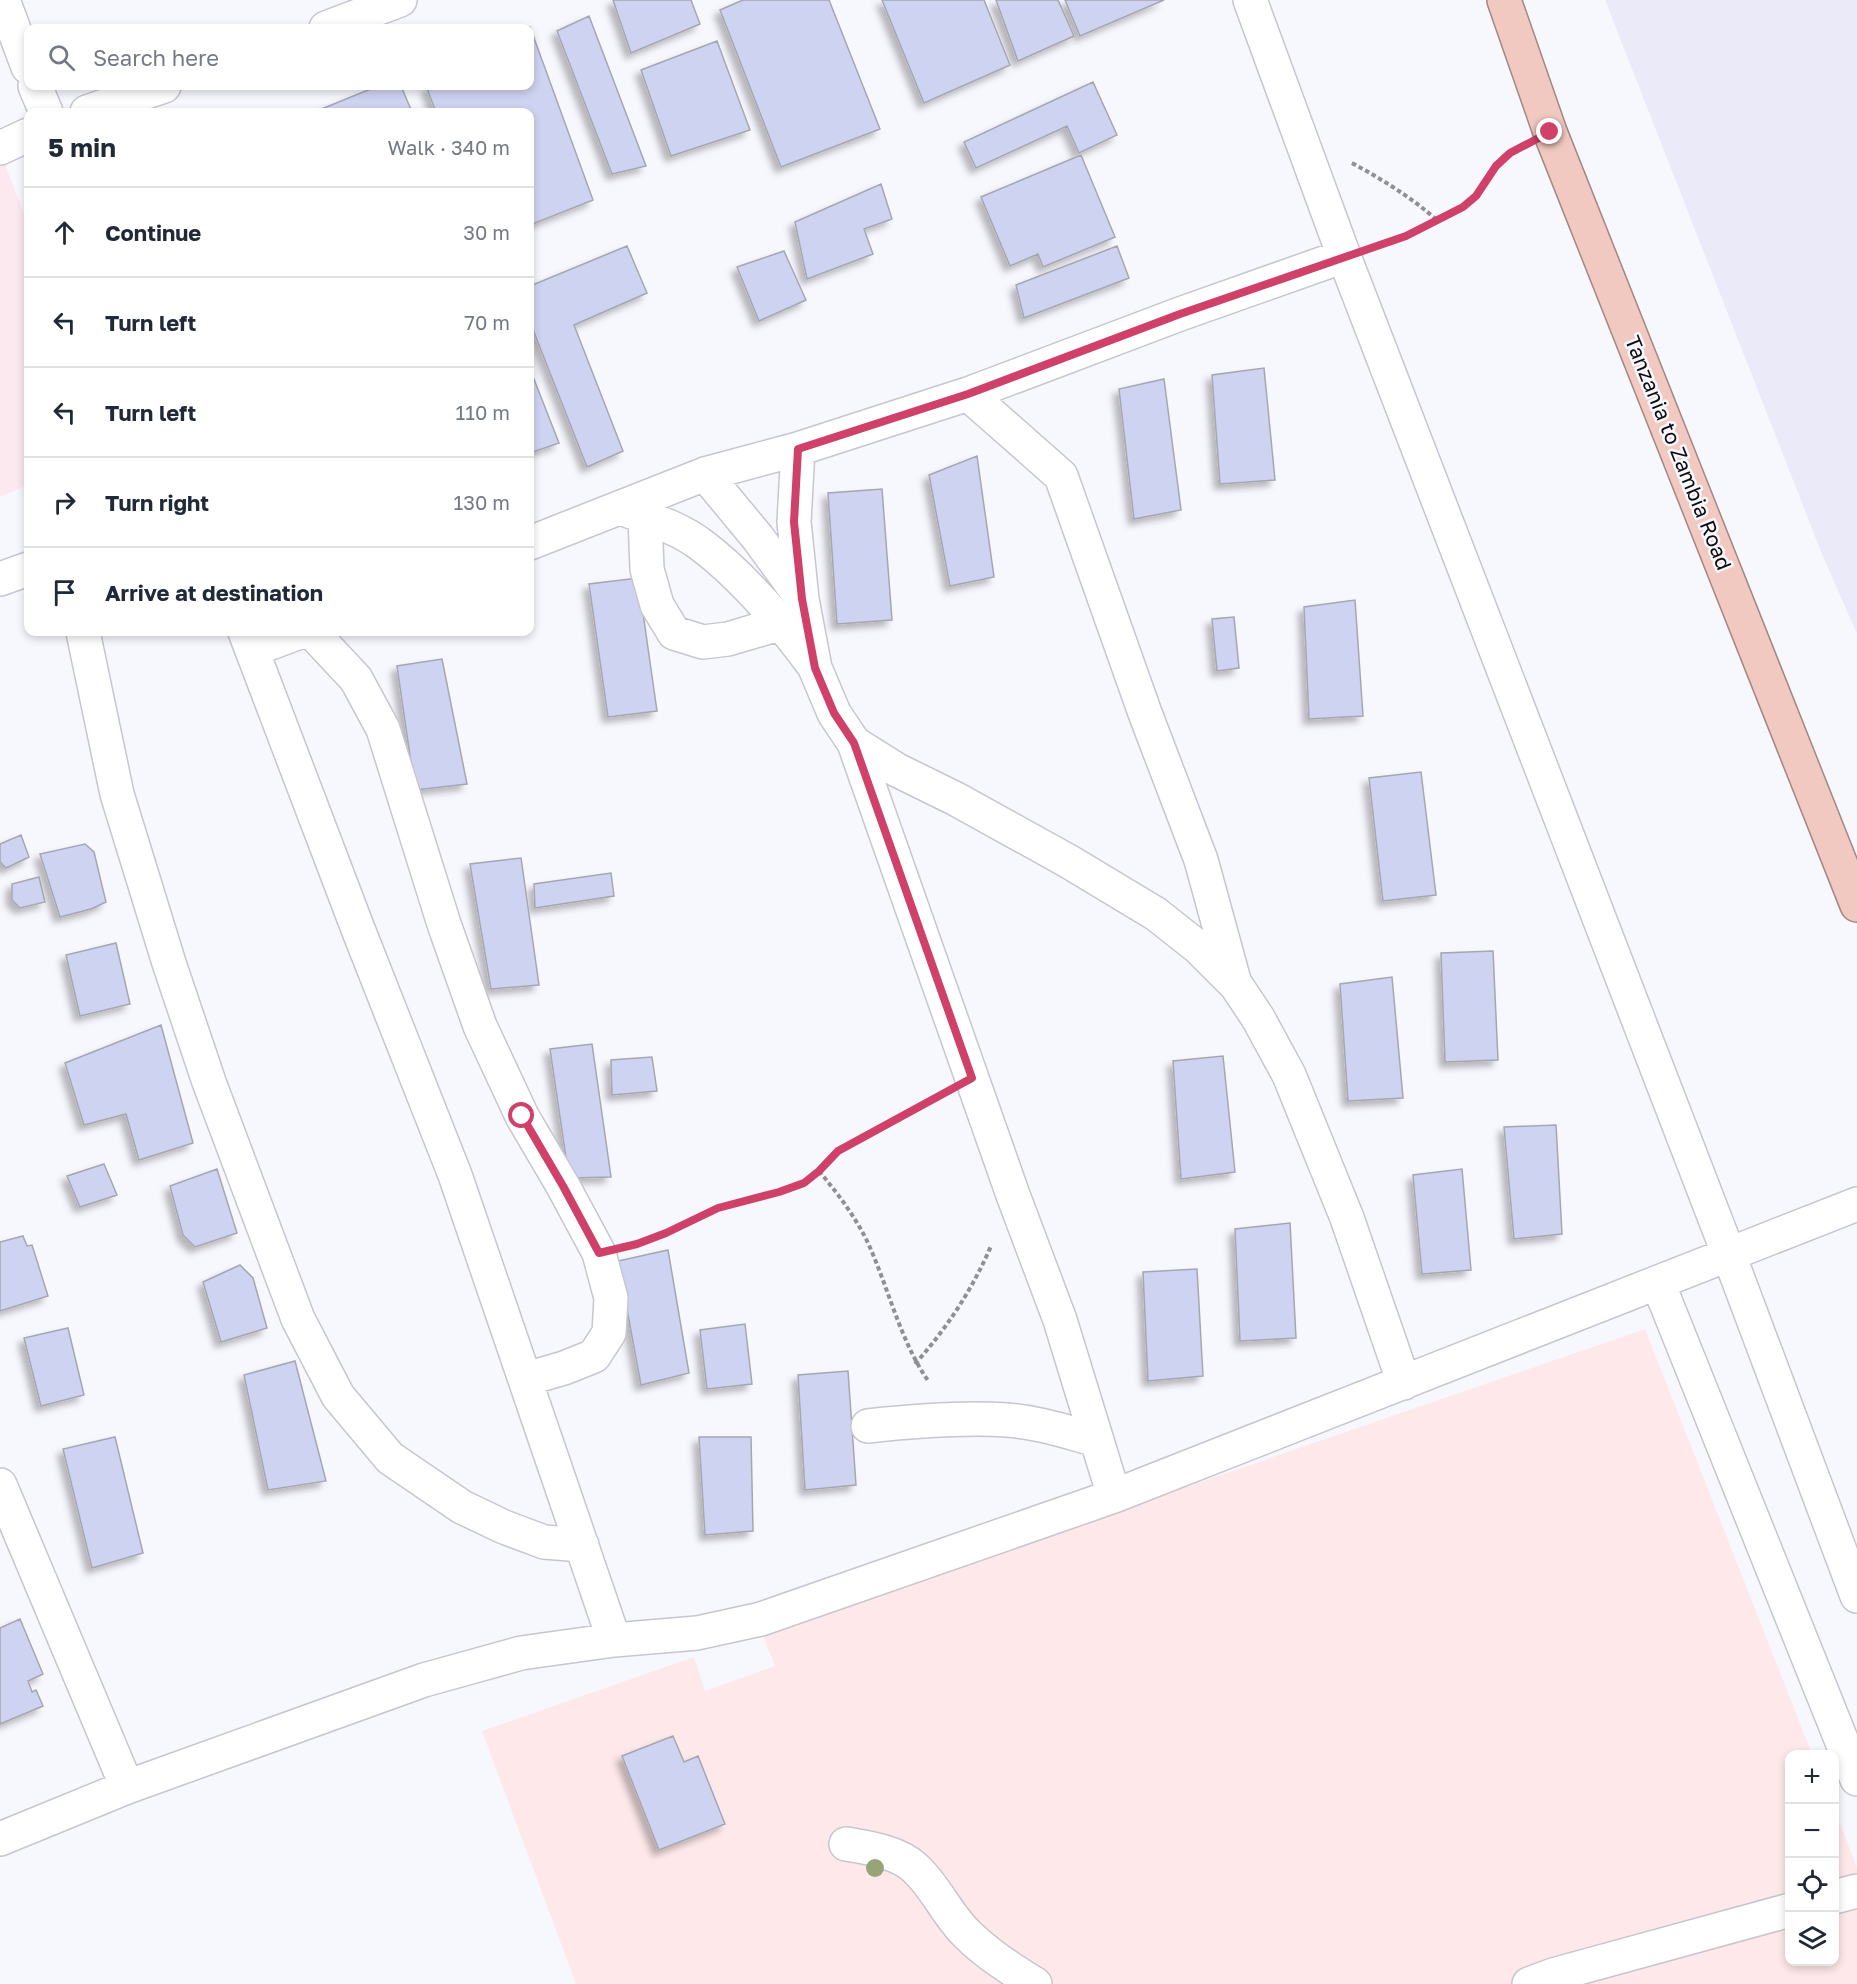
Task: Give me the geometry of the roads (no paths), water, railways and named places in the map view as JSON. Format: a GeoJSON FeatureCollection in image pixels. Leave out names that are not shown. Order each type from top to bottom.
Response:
{"type":"FeatureCollection","features":[{"type":"Feature","properties":{"kind":"highway","name":"Tanzania to Zambia Road"},"geometry":{"type":"LineString","coordinates":[[1504,0],[1550,132],[1857,905]]}},
{"type":"Feature","properties":{"kind":"street"},"geometry":{"type":"LineString","coordinates":[[3,0],[24,56]]}},
{"type":"Feature","properties":{"kind":"street"},"geometry":{"type":"LineString","coordinates":[[337,24],[400,0]]}},
{"type":"Feature","properties":{"kind":"street"},"geometry":{"type":"LineString","coordinates":[[1250,0],[1344,256],[1729,1255],[1857,1596]]}},
{"type":"Feature","properties":{"kind":"street"},"geometry":{"type":"LineString","coordinates":[[37,90],[43,108]]}},
{"type":"Feature","properties":{"kind":"street"},"geometry":{"type":"LineString","coordinates":[[99,108],[152,90]]}},
{"type":"Feature","properties":{"kind":"street"},"geometry":{"type":"LineString","coordinates":[[0,148],[24,137]]}},
{"type":"Feature","properties":{"kind":"street"},"geometry":{"type":"LineString","coordinates":[[534,542],[633,513],[705,474],[798,449],[968,394],[1180,314],[1344,256]]}},
{"type":"Feature","properties":{"kind":"street"},"geometry":{"type":"LineString","coordinates":[[968,394],[1061,476],[1145,713],[1201,860],[1236,985]]}},
{"type":"Feature","properties":{"kind":"street"},"geometry":{"type":"LineString","coordinates":[[798,449],[794,522],[802,599],[815,668],[834,713],[854,743],[1013,1196],[1060,1320],[1114,1496]]}},
{"type":"Feature","properties":{"kind":"street"},"geometry":{"type":"LineString","coordinates":[[705,474],[758,538],[802,599]]}},
{"type":"Feature","properties":{"kind":"street"},"geometry":{"type":"LineString","coordinates":[[633,513],[657,605],[674,633],[702,642],[728,639],[782,623]]}},
{"type":"Feature","properties":{"kind":"street"},"geometry":{"type":"LineString","coordinates":[[633,513],[670,527],[699,543],[727,567],[782,623],[815,668]]}},
{"type":"Feature","properties":{"kind":"street"},"geometry":{"type":"LineString","coordinates":[[0,579],[24,570]]}},
{"type":"Feature","properties":{"kind":"street"},"geometry":{"type":"LineString","coordinates":[[83,636],[117,794],[168,963],[209,1083],[298,1319],[338,1396],[390,1458],[462,1507],[504,1527],[544,1542],[582,1545]]}},
{"type":"Feature","properties":{"kind":"street"},"geometry":{"type":"LineString","coordinates":[[277,636],[248,641],[455,1175],[614,1640]]}},
{"type":"Feature","properties":{"kind":"street"},"geometry":{"type":"LineString","coordinates":[[316,636],[356,679],[383,729],[444,924],[480,1026],[522,1116],[599,1253],[611,1298],[609,1333],[594,1356],[526,1379]]}},
{"type":"Feature","properties":{"kind":"street"},"geometry":{"type":"LineString","coordinates":[[854,743],[897,770],[1068,861],[1156,914],[1199,948],[1236,985],[1258,1018],[1289,1075],[1347,1218],[1404,1383]]}},
{"type":"Feature","properties":{"kind":"street"},"geometry":{"type":"LineString","coordinates":[[0,1839],[126,1786],[423,1680],[521,1653],[614,1640],[697,1632],[761,1619],[1114,1496],[1857,1204]]}},
{"type":"Feature","properties":{"kind":"street"},"geometry":{"type":"LineString","coordinates":[[1658,1283],[1857,1779]]}},
{"type":"Feature","properties":{"kind":"street"},"geometry":{"type":"LineString","coordinates":[[868,1426],[921,1421],[1007,1420],[1045,1425],[1097,1440]]}},
{"type":"Feature","properties":{"kind":"street"},"geometry":{"type":"LineString","coordinates":[[0,1485],[126,1786]]}},
{"type":"Feature","properties":{"kind":"street"},"geometry":{"type":"LineString","coordinates":[[846,1844],[895,1856],[915,1868],[966,1933],[1002,1963],[1035,1984]]}},
{"type":"Feature","properties":{"kind":"street"},"geometry":{"type":"LineString","coordinates":[[1839,1896],[1857,1891]]}},
{"type":"Feature","properties":{"kind":"street"},"geometry":{"type":"LineString","coordinates":[[1529,1984],[1553,1975],[1785,1911]]}}]}
